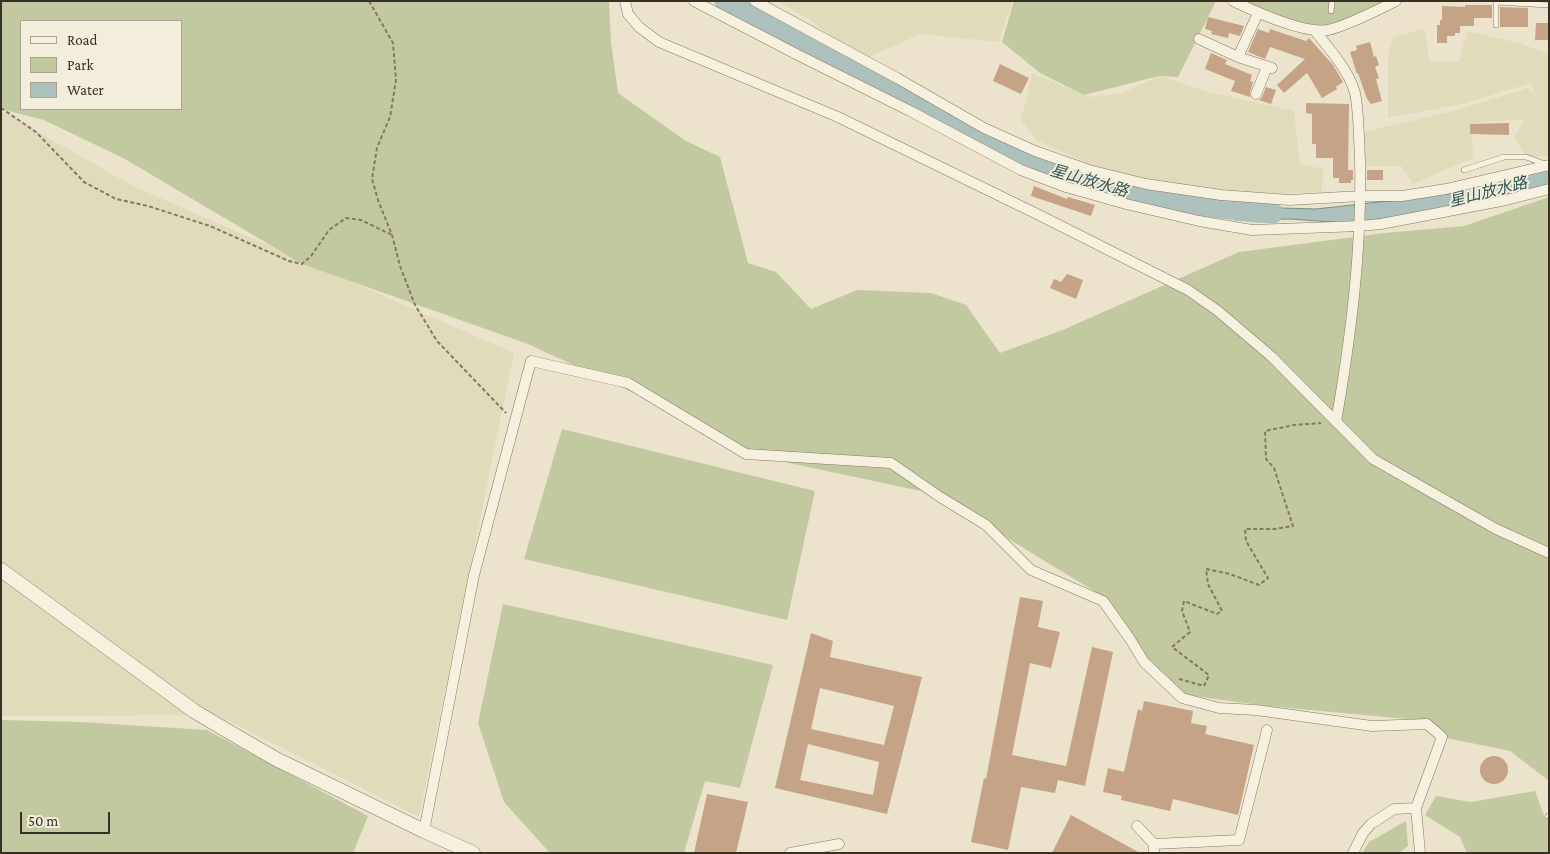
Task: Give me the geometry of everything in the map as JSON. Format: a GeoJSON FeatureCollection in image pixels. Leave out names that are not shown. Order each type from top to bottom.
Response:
{"type":"FeatureCollection","features":[{"type":"Feature","properties":{"kind":"street"},"geometry":{"type":"LineString","coordinates":[[625,1],[628,14],[639,27],[659,42],[838,117],[1188,290],[1218,311],[1272,357],[1373,459],[1496,529],[1549,553]]}},
{"type":"Feature","properties":{"kind":"street"},"geometry":{"type":"LineString","coordinates":[[694,1],[910,110],[1021,170],[1066,187],[1126,204],[1199,221],[1252,230],[1360,226],[1381,224],[1506,200],[1549,189]]}},
{"type":"Feature","properties":{"kind":"street"},"geometry":{"type":"LineString","coordinates":[[755,1],[897,78],[984,128],[1089,170],[1146,184],[1221,195],[1289,200],[1402,196],[1446,189],[1548,165]]}},
{"type":"Feature","properties":{"kind":"street"},"geometry":{"type":"LineString","coordinates":[[1233,1],[1258,14],[1308,30],[1327,30],[1339,27],[1396,1]]}},
{"type":"Feature","properties":{"kind":"street"},"geometry":{"type":"LineString","coordinates":[[1238,56],[1258,14]]}},
{"type":"Feature","properties":{"kind":"street"},"geometry":{"type":"LineString","coordinates":[[1314,30],[1350,80],[1355,95],[1360,144],[1360,226],[1347,356],[1336,422]]}},
{"type":"Feature","properties":{"kind":"street"},"geometry":{"type":"LineString","coordinates":[[1199,39],[1270,68],[1256,94]]}},
{"type":"Feature","properties":{"kind":"street"},"geometry":{"type":"LineString","coordinates":[[424,831],[474,575],[531,361],[628,383],[746,454],[890,463],[986,525],[1031,570],[1102,601],[1130,639],[1144,662],[1182,698],[1219,708],[1256,710],[1372,726],[1427,724],[1442,737],[1416,808],[1420,853]]}},
{"type":"Feature","properties":{"kind":"street"},"geometry":{"type":"LineString","coordinates":[[1,570],[194,711],[276,759],[473,853]]}},
{"type":"Feature","properties":{"kind":"street"},"geometry":{"type":"LineString","coordinates":[[1138,826],[1154,848],[1239,840],[1267,730]]}},
{"type":"Feature","properties":{"kind":"street"},"geometry":{"type":"LineString","coordinates":[[1353,853],[1370,824],[1394,809],[1416,808]]}},
{"type":"Feature","properties":{"kind":"street"},"geometry":{"type":"LineString","coordinates":[[790,853],[839,844]]}},
{"type":"Feature","properties":{"kind":"lane"},"geometry":{"type":"LineString","coordinates":[[1331,11],[1332,1]]}},
{"type":"Feature","properties":{"kind":"lane"},"geometry":{"type":"LineString","coordinates":[[1496,25],[1496,2],[1549,5]]}},
{"type":"Feature","properties":{"kind":"lane"},"geometry":{"type":"LineString","coordinates":[[1464,170],[1504,157],[1526,157],[1548,165]]}},
{"type":"Feature","properties":{"kind":"path"},"geometry":{"type":"LineString","coordinates":[[369,1],[393,43],[396,80],[390,117],[378,148],[372,179],[378,200],[392,234],[400,266],[415,305],[437,341],[511,418]]}},
{"type":"Feature","properties":{"kind":"path"},"geometry":{"type":"LineString","coordinates":[[1,108],[36,132],[84,182],[108,195],[116,199],[148,206],[210,226],[289,261],[302,264],[311,256],[329,230],[346,218],[361,220],[392,234]]}},
{"type":"Feature","properties":{"kind":"path"},"geometry":{"type":"LineString","coordinates":[[1178,678],[1204,686],[1209,676],[1172,647],[1190,632],[1182,611],[1184,601],[1217,614],[1222,610],[1208,584],[1206,570],[1230,574],[1259,585],[1268,578],[1246,541],[1245,529],[1275,529],[1293,526],[1274,468],[1266,459],[1265,431],[1294,425],[1336,422]]}},
{"type":"Feature","properties":{"kind":"shaded area"},"geometry":{"type":"Polygon","coordinates":[[[777,1],[1013,1],[998,42],[920,34],[863,60],[810,20],[777,1]]]}},
{"type":"Feature","properties":{"kind":"shaded area"},"geometry":{"type":"Polygon","coordinates":[[[1425,29],[1429,61],[1459,62],[1467,31],[1519,43],[1549,54],[1549,156],[1526,157],[1514,137],[1525,119],[1471,123],[1473,158],[1413,184],[1401,166],[1363,166],[1364,132],[1457,110],[1528,88],[1537,99],[1531,83],[1466,103],[1388,118],[1388,55],[1393,37],[1425,29]]]}},
{"type":"Feature","properties":{"kind":"shaded area"},"geometry":{"type":"Polygon","coordinates":[[[1032,73],[1089,97],[1122,93],[1159,76],[1209,92],[1294,111],[1300,164],[1324,169],[1321,192],[1229,196],[1101,169],[1038,141],[1021,121],[1032,73]]]}},
{"type":"Feature","properties":{"kind":"shaded area"},"geometry":{"type":"Polygon","coordinates":[[[1,111],[133,186],[514,353],[419,817],[217,715],[1,716],[1,111]]]}},
{"type":"Feature","properties":{"kind":"green space"},"geometry":{"type":"Polygon","coordinates":[[[1,1],[609,1],[611,42],[618,93],[686,141],[720,157],[748,263],[776,272],[811,309],[857,290],[931,293],[966,305],[1000,353],[1065,329],[1239,252],[1385,233],[1464,226],[1549,197],[1549,781],[1510,751],[1442,737],[1429,721],[1267,706],[1186,695],[1152,671],[1107,599],[935,494],[737,452],[714,430],[528,344],[302,264],[125,159],[44,120],[1,109],[1,1]]]}},
{"type":"Feature","properties":{"kind":"green space"},"geometry":{"type":"Polygon","coordinates":[[[1014,1],[1216,1],[1178,77],[1159,76],[1084,95],[1040,73],[1002,42],[1014,1]]]}},
{"type":"Feature","properties":{"kind":"green space"},"geometry":{"type":"Polygon","coordinates":[[[1226,1],[1397,1],[1339,27],[1308,30],[1226,1]]]}},
{"type":"Feature","properties":{"kind":"green space"},"geometry":{"type":"Polygon","coordinates":[[[562,429],[815,491],[787,620],[524,559],[562,429]]]}},
{"type":"Feature","properties":{"kind":"green space"},"geometry":{"type":"Polygon","coordinates":[[[503,604],[773,665],[740,788],[705,781],[684,853],[550,853],[504,802],[478,723],[503,604]]]}},
{"type":"Feature","properties":{"kind":"green space"},"geometry":{"type":"Polygon","coordinates":[[[1,720],[80,722],[207,730],[368,816],[353,853],[1,853],[1,720]]]}},
{"type":"Feature","properties":{"kind":"green space"},"geometry":{"type":"Polygon","coordinates":[[[1535,791],[1545,818],[1549,818],[1549,853],[1467,853],[1460,837],[1425,815],[1436,796],[1471,802],[1535,791]]]}},
{"type":"Feature","properties":{"kind":"green space"},"geometry":{"type":"Polygon","coordinates":[[[1406,821],[1408,846],[1399,853],[1362,853],[1369,842],[1406,821]]]}},
{"type":"Feature","properties":{"kind":"water"},"geometry":{"type":"Polygon","coordinates":[[[1549,169],[1549,185],[1502,198],[1405,216],[1346,223],[1290,219],[1235,220],[1247,207],[1316,209],[1424,197],[1477,190],[1549,169]]]}},
{"type":"Feature","properties":{"kind":"building"},"geometry":{"type":"Polygon","coordinates":[[[1465,5],[1492,5],[1492,18],[1474,18],[1474,26],[1460,26],[1460,33],[1455,33],[1455,36],[1447,36],[1447,43],[1437,43],[1437,25],[1440,25],[1440,20],[1442,20],[1442,6],[1465,7],[1465,5]]]}},
{"type":"Feature","properties":{"kind":"building"},"geometry":{"type":"Polygon","coordinates":[[[1500,7],[1528,8],[1528,27],[1500,27],[1500,7]]]}},
{"type":"Feature","properties":{"kind":"building"},"geometry":{"type":"Polygon","coordinates":[[[1208,17],[1244,26],[1240,36],[1229,33],[1228,38],[1211,34],[1212,31],[1205,29],[1208,17]]]}},
{"type":"Feature","properties":{"kind":"building"},"geometry":{"type":"Polygon","coordinates":[[[1536,23],[1549,23],[1548,40],[1535,40],[1536,23]]]}},
{"type":"Feature","properties":{"kind":"building"},"geometry":{"type":"Polygon","coordinates":[[[1258,29],[1269,33],[1270,29],[1306,41],[1309,38],[1333,65],[1343,82],[1336,87],[1337,89],[1322,98],[1307,73],[1284,93],[1277,85],[1305,59],[1270,47],[1265,59],[1248,52],[1258,29]]]}},
{"type":"Feature","properties":{"kind":"building"},"geometry":{"type":"Polygon","coordinates":[[[1370,42],[1374,57],[1376,56],[1379,65],[1375,67],[1379,78],[1376,79],[1382,101],[1371,104],[1367,99],[1350,52],[1357,50],[1356,46],[1370,42]]]}},
{"type":"Feature","properties":{"kind":"building"},"geometry":{"type":"Polygon","coordinates":[[[1211,53],[1227,60],[1225,64],[1252,75],[1250,81],[1253,82],[1250,97],[1231,91],[1235,81],[1205,69],[1211,53]]]}},
{"type":"Feature","properties":{"kind":"building"},"geometry":{"type":"Polygon","coordinates":[[[1000,64],[1029,78],[1021,94],[993,81],[1000,64]]]}},
{"type":"Feature","properties":{"kind":"building"},"geometry":{"type":"Polygon","coordinates":[[[1266,87],[1276,90],[1271,104],[1259,100],[1266,87]]]}},
{"type":"Feature","properties":{"kind":"building"},"geometry":{"type":"Polygon","coordinates":[[[1306,103],[1349,104],[1348,170],[1353,170],[1353,180],[1351,180],[1351,183],[1339,183],[1339,178],[1333,178],[1333,158],[1316,158],[1316,144],[1312,144],[1312,114],[1306,113],[1306,103]]]}},
{"type":"Feature","properties":{"kind":"building"},"geometry":{"type":"Polygon","coordinates":[[[1509,123],[1509,135],[1470,134],[1470,124],[1509,123]]]}},
{"type":"Feature","properties":{"kind":"building"},"geometry":{"type":"Polygon","coordinates":[[[1367,170],[1383,170],[1383,180],[1367,180],[1367,170]]]}},
{"type":"Feature","properties":{"kind":"building"},"geometry":{"type":"Polygon","coordinates":[[[1034,186],[1067,199],[1068,197],[1095,205],[1091,216],[1031,196],[1034,186]]]}},
{"type":"Feature","properties":{"kind":"building"},"geometry":{"type":"Polygon","coordinates":[[[1067,274],[1083,280],[1076,299],[1050,288],[1054,279],[1061,282],[1067,274]]]}},
{"type":"Feature","properties":{"kind":"building"},"geometry":{"type":"Polygon","coordinates":[[[1020,597],[1043,601],[1038,627],[1060,632],[1051,668],[1030,663],[1012,755],[1066,766],[1092,647],[1113,652],[1085,786],[1058,780],[1055,793],[1021,787],[1008,850],[971,842],[984,778],[986,779],[1020,597]]]}},
{"type":"Feature","properties":{"kind":"building"},"geometry":{"type":"Polygon","coordinates":[[[811,633],[833,641],[830,657],[922,677],[887,814],[775,788],[811,633]],[[820,688],[811,729],[884,745],[894,706],[820,688]],[[808,744],[800,780],[873,795],[879,762],[808,744]]]}},
{"type":"Feature","properties":{"kind":"building"},"geometry":{"type":"Polygon","coordinates":[[[1144,701],[1193,711],[1191,723],[1207,726],[1205,734],[1254,745],[1238,815],[1173,799],[1170,811],[1121,800],[1122,796],[1103,792],[1108,768],[1124,772],[1138,709],[1142,711],[1144,701]]]}},
{"type":"Feature","properties":{"kind":"building"},"geometry":{"type":"Polygon","coordinates":[[[1494,756],[1504,760],[1508,770],[1504,780],[1494,784],[1484,780],[1480,770],[1484,760],[1494,756]]]}},
{"type":"Feature","properties":{"kind":"building"},"geometry":{"type":"Polygon","coordinates":[[[707,794],[748,802],[736,853],[694,853],[707,794]]]}},
{"type":"Feature","properties":{"kind":"building"},"geometry":{"type":"Polygon","coordinates":[[[1071,815],[1140,853],[1052,853],[1071,815]]]}},
{"type":"Feature","properties":{"kind":"waterway","name":"星山放水路"},"geometry":{"type":"LineString","coordinates":[[725,1],[806,47],[1013,157],[1064,176],[1114,191],[1162,201],[1273,213]]}}]}
